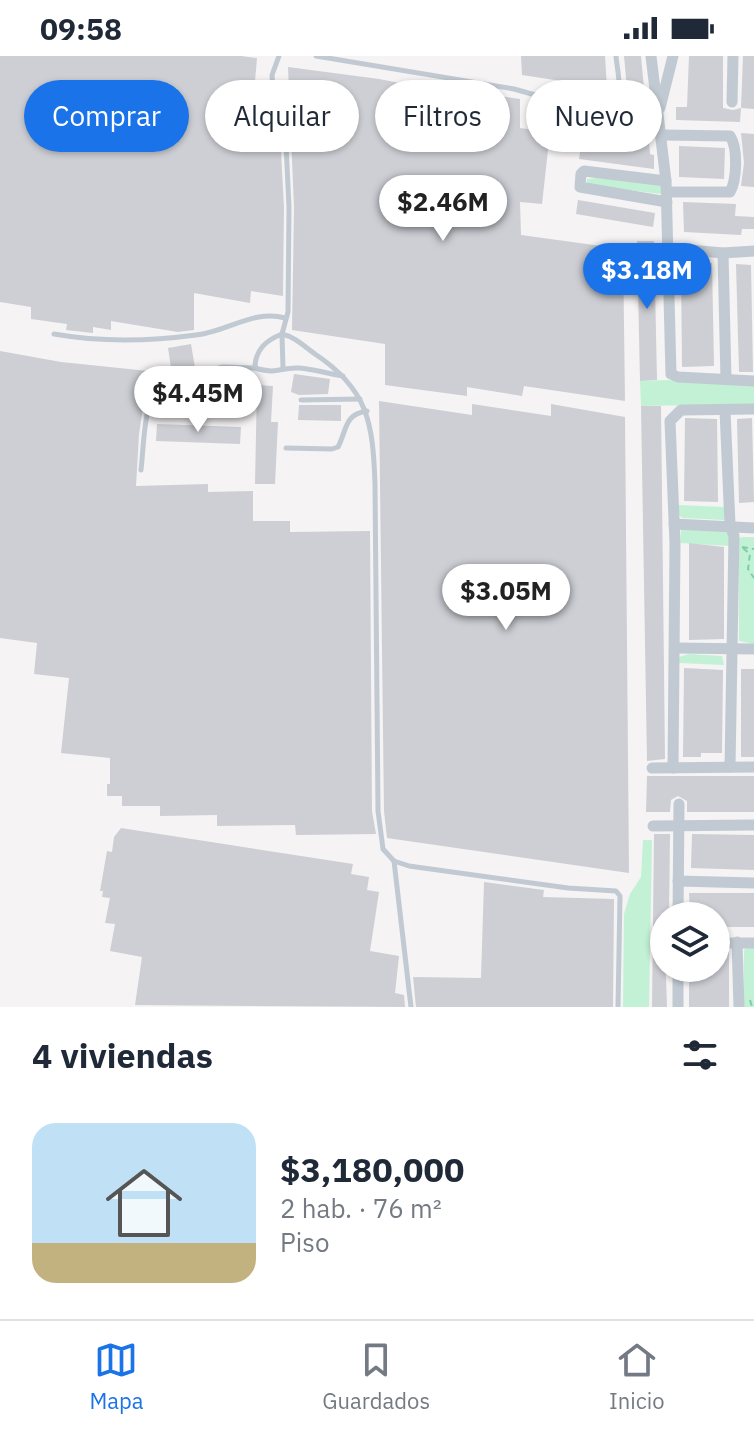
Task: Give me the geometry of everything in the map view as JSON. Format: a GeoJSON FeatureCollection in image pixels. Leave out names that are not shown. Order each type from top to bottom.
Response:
{"type":"FeatureCollection","features":[{"type":"Feature","properties":{"kind":"street"},"geometry":{"type":"LineString","coordinates":[[651,56],[654,80]]}},
{"type":"Feature","properties":{"kind":"street"},"geometry":{"type":"LineString","coordinates":[[662,98],[673,56]]}},
{"type":"Feature","properties":{"kind":"street"},"geometry":{"type":"LineString","coordinates":[[732,102],[733,56]]}},
{"type":"Feature","properties":{"kind":"street"},"geometry":{"type":"LineString","coordinates":[[662,131],[667,192],[671,374],[678,377],[754,381]]}},
{"type":"Feature","properties":{"kind":"street"},"geometry":{"type":"LineString","coordinates":[[663,135],[730,136],[735,143],[734,186],[730,192],[667,192],[580,187],[584,171],[667,192]]}},
{"type":"Feature","properties":{"kind":"street"},"geometry":{"type":"LineString","coordinates":[[667,248],[723,253],[754,251]]}},
{"type":"Feature","properties":{"kind":"street"},"geometry":{"type":"LineString","coordinates":[[723,253],[726,379]]}},
{"type":"Feature","properties":{"kind":"street"},"geometry":{"type":"LineString","coordinates":[[673,768],[674,524],[670,421],[681,410],[754,409]]}},
{"type":"Feature","properties":{"kind":"street"},"geometry":{"type":"LineString","coordinates":[[725,410],[730,525],[738,547],[730,666],[730,767]]}},
{"type":"Feature","properties":{"kind":"street"},"geometry":{"type":"LineString","coordinates":[[674,524],[754,528]]}},
{"type":"Feature","properties":{"kind":"street"},"geometry":{"type":"LineString","coordinates":[[675,648],[754,649]]}},
{"type":"Feature","properties":{"kind":"street"},"geometry":{"type":"LineString","coordinates":[[652,768],[754,767]]}},
{"type":"Feature","properties":{"kind":"street"},"geometry":{"type":"LineString","coordinates":[[678,902],[679,804]]}},
{"type":"Feature","properties":{"kind":"street"},"geometry":{"type":"LineString","coordinates":[[653,826],[754,825]]}},
{"type":"Feature","properties":{"kind":"street"},"geometry":{"type":"LineString","coordinates":[[678,881],[754,883]]}},
{"type":"Feature","properties":{"kind":"street"},"geometry":{"type":"LineString","coordinates":[[730,942],[754,943]]}},
{"type":"Feature","properties":{"kind":"street"},"geometry":{"type":"LineString","coordinates":[[737,942],[739,1007]]}},
{"type":"Feature","properties":{"kind":"street"},"geometry":{"type":"LineString","coordinates":[[678,982],[678,1007]]}},
{"type":"Feature","properties":{"kind":"lane"},"geometry":{"type":"LineString","coordinates":[[279,56],[272,75],[273,89],[285,123],[287,158],[288,312],[282,334],[283,369]]}},
{"type":"Feature","properties":{"kind":"lane"},"geometry":{"type":"LineString","coordinates":[[316,56],[514,89],[596,112],[606,111],[615,105],[619,95],[616,56]]}},
{"type":"Feature","properties":{"kind":"lane"},"geometry":{"type":"LineString","coordinates":[[54,334],[105,339],[190,336],[265,315],[285,318]]}},
{"type":"Feature","properties":{"kind":"lane"},"geometry":{"type":"LineString","coordinates":[[255,368],[263,344],[282,334],[292,336],[343,376],[356,390],[367,411],[375,484],[378,811],[383,849],[394,861],[425,870],[616,891],[620,896],[618,1007]]}},
{"type":"Feature","properties":{"kind":"lane"},"geometry":{"type":"LineString","coordinates":[[141,470],[149,402],[155,388],[163,382],[223,367],[270,372],[307,369],[343,376]]}},
{"type":"Feature","properties":{"kind":"lane"},"geometry":{"type":"LineString","coordinates":[[301,400],[360,399]]}},
{"type":"Feature","properties":{"kind":"lane"},"geometry":{"type":"LineString","coordinates":[[286,448],[338,447],[349,419],[356,413],[367,411]]}},
{"type":"Feature","properties":{"kind":"lane"},"geometry":{"type":"LineString","coordinates":[[394,861],[411,1007]]}},
{"type":"Feature","properties":{"kind":"path"},"geometry":{"type":"LineString","coordinates":[[738,547],[754,549]]}},
{"type":"Feature","properties":{"kind":"path"},"geometry":{"type":"LineString","coordinates":[[738,547],[748,551],[748,569],[754,578]]}},
{"type":"Feature","properties":{"kind":"green space"},"geometry":{"type":"Polygon","coordinates":[[[587,179],[661,184],[661,194],[587,185],[587,179]]]}},
{"type":"Feature","properties":{"kind":"green space"},"geometry":{"type":"Polygon","coordinates":[[[640,381],[754,386],[754,404],[641,406],[640,381]]]}},
{"type":"Feature","properties":{"kind":"green space"},"geometry":{"type":"Polygon","coordinates":[[[678,505],[724,507],[724,520],[683,518],[678,515],[678,505]]]}},
{"type":"Feature","properties":{"kind":"green space"},"geometry":{"type":"Polygon","coordinates":[[[681,530],[726,530],[730,533],[730,546],[680,543],[681,530]]]}},
{"type":"Feature","properties":{"kind":"green space"},"geometry":{"type":"Polygon","coordinates":[[[754,537],[754,644],[739,641],[739,538],[754,537]]]}},
{"type":"Feature","properties":{"kind":"green space"},"geometry":{"type":"Polygon","coordinates":[[[689,654],[722,656],[724,665],[679,663],[679,657],[689,654]]]}},
{"type":"Feature","properties":{"kind":"green space"},"geometry":{"type":"Polygon","coordinates":[[[643,840],[652,840],[649,1007],[623,1007],[624,914],[630,894],[641,877],[643,840]]]}},
{"type":"Feature","properties":{"kind":"green space"},"geometry":{"type":"Polygon","coordinates":[[[754,947],[754,1007],[744,1007],[744,951],[745,948],[754,947]]]}},
{"type":"Feature","properties":{"kind":"building"},"geometry":{"type":"Polygon","coordinates":[[[0,56],[257,58],[255,80],[205,80],[205,152],[281,152],[283,296],[251,291],[250,303],[194,293],[194,330],[178,332],[111,321],[111,330],[93,327],[93,333],[66,330],[67,324],[31,319],[31,307],[0,302],[0,56]]]}},
{"type":"Feature","properties":{"kind":"building"},"geometry":{"type":"Polygon","coordinates":[[[521,56],[605,56],[606,80],[555,80],[522,75],[521,56]]]}},
{"type":"Feature","properties":{"kind":"building"},"geometry":{"type":"Polygon","coordinates":[[[624,56],[641,56],[643,80],[626,80],[624,56]]]}},
{"type":"Feature","properties":{"kind":"building"},"geometry":{"type":"Polygon","coordinates":[[[689,56],[723,56],[723,108],[741,108],[740,122],[676,120],[676,107],[687,107],[689,56]]]}},
{"type":"Feature","properties":{"kind":"building"},"geometry":{"type":"Polygon","coordinates":[[[743,56],[754,56],[754,109],[741,108],[743,56]]]}},
{"type":"Feature","properties":{"kind":"building"},"geometry":{"type":"Polygon","coordinates":[[[288,67],[384,80],[375,80],[375,152],[510,152],[510,97],[520,99],[520,128],[526,129],[526,152],[548,152],[542,204],[520,202],[521,235],[623,249],[625,401],[524,386],[522,396],[467,387],[467,396],[385,385],[385,344],[292,330],[292,152],[359,152],[359,80],[289,80],[288,67]]]}},
{"type":"Feature","properties":{"kind":"building"},"geometry":{"type":"Polygon","coordinates":[[[741,133],[754,134],[754,187],[741,186],[744,163],[741,133]]]}},
{"type":"Feature","properties":{"kind":"building"},"geometry":{"type":"Polygon","coordinates":[[[679,146],[725,148],[724,179],[679,177],[679,146]]]}},
{"type":"Feature","properties":{"kind":"building"},"geometry":{"type":"Polygon","coordinates":[[[580,152],[650,152],[654,155],[654,169],[579,159],[580,152]]]}},
{"type":"Feature","properties":{"kind":"building"},"geometry":{"type":"Polygon","coordinates":[[[578,200],[655,213],[653,227],[576,214],[578,200]]]}},
{"type":"Feature","properties":{"kind":"building"},"geometry":{"type":"Polygon","coordinates":[[[683,202],[736,204],[735,216],[754,217],[754,229],[742,229],[741,235],[684,232],[683,202]]]}},
{"type":"Feature","properties":{"kind":"building"},"geometry":{"type":"Polygon","coordinates":[[[637,241],[654,241],[657,380],[640,381],[637,241]]]}},
{"type":"Feature","properties":{"kind":"building"},"geometry":{"type":"Polygon","coordinates":[[[712,263],[714,366],[682,367],[681,265],[712,263]]]}},
{"type":"Feature","properties":{"kind":"building"},"geometry":{"type":"Polygon","coordinates":[[[736,264],[751,265],[753,372],[739,372],[736,264]]]}},
{"type":"Feature","properties":{"kind":"building"},"geometry":{"type":"Polygon","coordinates":[[[191,344],[195,368],[172,374],[168,348],[191,344]]]}},
{"type":"Feature","properties":{"kind":"building"},"geometry":{"type":"Polygon","coordinates":[[[0,351],[61,362],[148,371],[136,486],[208,484],[208,492],[253,491],[253,521],[290,521],[290,532],[370,531],[372,811],[376,834],[296,835],[295,825],[217,826],[217,815],[160,816],[160,806],[122,806],[122,796],[107,796],[110,758],[61,753],[69,678],[34,674],[37,643],[0,638],[0,351]]]}},
{"type":"Feature","properties":{"kind":"building"},"geometry":{"type":"Polygon","coordinates":[[[294,374],[330,379],[328,394],[299,395],[291,392],[294,374]]]}},
{"type":"Feature","properties":{"kind":"building"},"geometry":{"type":"Polygon","coordinates":[[[257,385],[273,386],[271,422],[278,422],[275,484],[255,484],[257,385]]]}},
{"type":"Feature","properties":{"kind":"building"},"geometry":{"type":"Polygon","coordinates":[[[379,401],[472,415],[472,404],[551,416],[551,404],[625,417],[629,873],[387,838],[384,811],[379,401]]]}},
{"type":"Feature","properties":{"kind":"building"},"geometry":{"type":"Polygon","coordinates":[[[299,405],[341,405],[341,421],[298,420],[299,405]]]}},
{"type":"Feature","properties":{"kind":"building"},"geometry":{"type":"Polygon","coordinates":[[[641,406],[661,406],[665,759],[647,761],[641,406]]]}},
{"type":"Feature","properties":{"kind":"building"},"geometry":{"type":"Polygon","coordinates":[[[685,418],[717,419],[718,502],[684,501],[685,418]]]}},
{"type":"Feature","properties":{"kind":"building"},"geometry":{"type":"Polygon","coordinates":[[[752,418],[754,502],[739,503],[737,419],[752,418]]]}},
{"type":"Feature","properties":{"kind":"building"},"geometry":{"type":"Polygon","coordinates":[[[157,424],[241,427],[240,444],[156,441],[157,424]]]}},
{"type":"Feature","properties":{"kind":"building"},"geometry":{"type":"Polygon","coordinates":[[[689,543],[724,547],[724,639],[689,640],[689,543]]]}},
{"type":"Feature","properties":{"kind":"building"},"geometry":{"type":"Polygon","coordinates":[[[684,668],[723,670],[722,753],[683,757],[684,668]]]}},
{"type":"Feature","properties":{"kind":"building"},"geometry":{"type":"Polygon","coordinates":[[[741,669],[754,669],[754,757],[741,757],[741,669]]]}},
{"type":"Feature","properties":{"kind":"building"},"geometry":{"type":"Polygon","coordinates":[[[647,776],[754,776],[754,812],[687,812],[687,801],[678,796],[671,800],[670,812],[646,812],[647,776]]]}},
{"type":"Feature","properties":{"kind":"building"},"geometry":{"type":"Polygon","coordinates":[[[121,828],[353,864],[351,874],[369,877],[367,890],[379,892],[370,951],[399,956],[395,993],[404,995],[405,1007],[135,1005],[142,957],[110,951],[115,924],[105,923],[110,898],[102,897],[103,891],[100,891],[107,851],[112,852],[114,837],[121,828]]]}},
{"type":"Feature","properties":{"kind":"building"},"geometry":{"type":"Polygon","coordinates":[[[654,834],[670,834],[669,902],[653,902],[654,834]]]}},
{"type":"Feature","properties":{"kind":"building"},"geometry":{"type":"Polygon","coordinates":[[[692,834],[754,835],[754,870],[691,868],[692,834]]]}},
{"type":"Feature","properties":{"kind":"building"},"geometry":{"type":"Polygon","coordinates":[[[484,882],[544,890],[543,897],[614,899],[613,1007],[416,1007],[413,977],[481,978],[484,882]]]}},
{"type":"Feature","properties":{"kind":"building"},"geometry":{"type":"Polygon","coordinates":[[[689,893],[754,893],[754,927],[730,927],[730,902],[689,902],[689,893]]]}},
{"type":"Feature","properties":{"kind":"building"},"geometry":{"type":"Polygon","coordinates":[[[652,982],[666,982],[667,1007],[652,1007],[652,982]]]}},
{"type":"Feature","properties":{"kind":"building"},"geometry":{"type":"Polygon","coordinates":[[[689,982],[729,982],[729,1007],[689,1007],[689,982]]]}}]}
